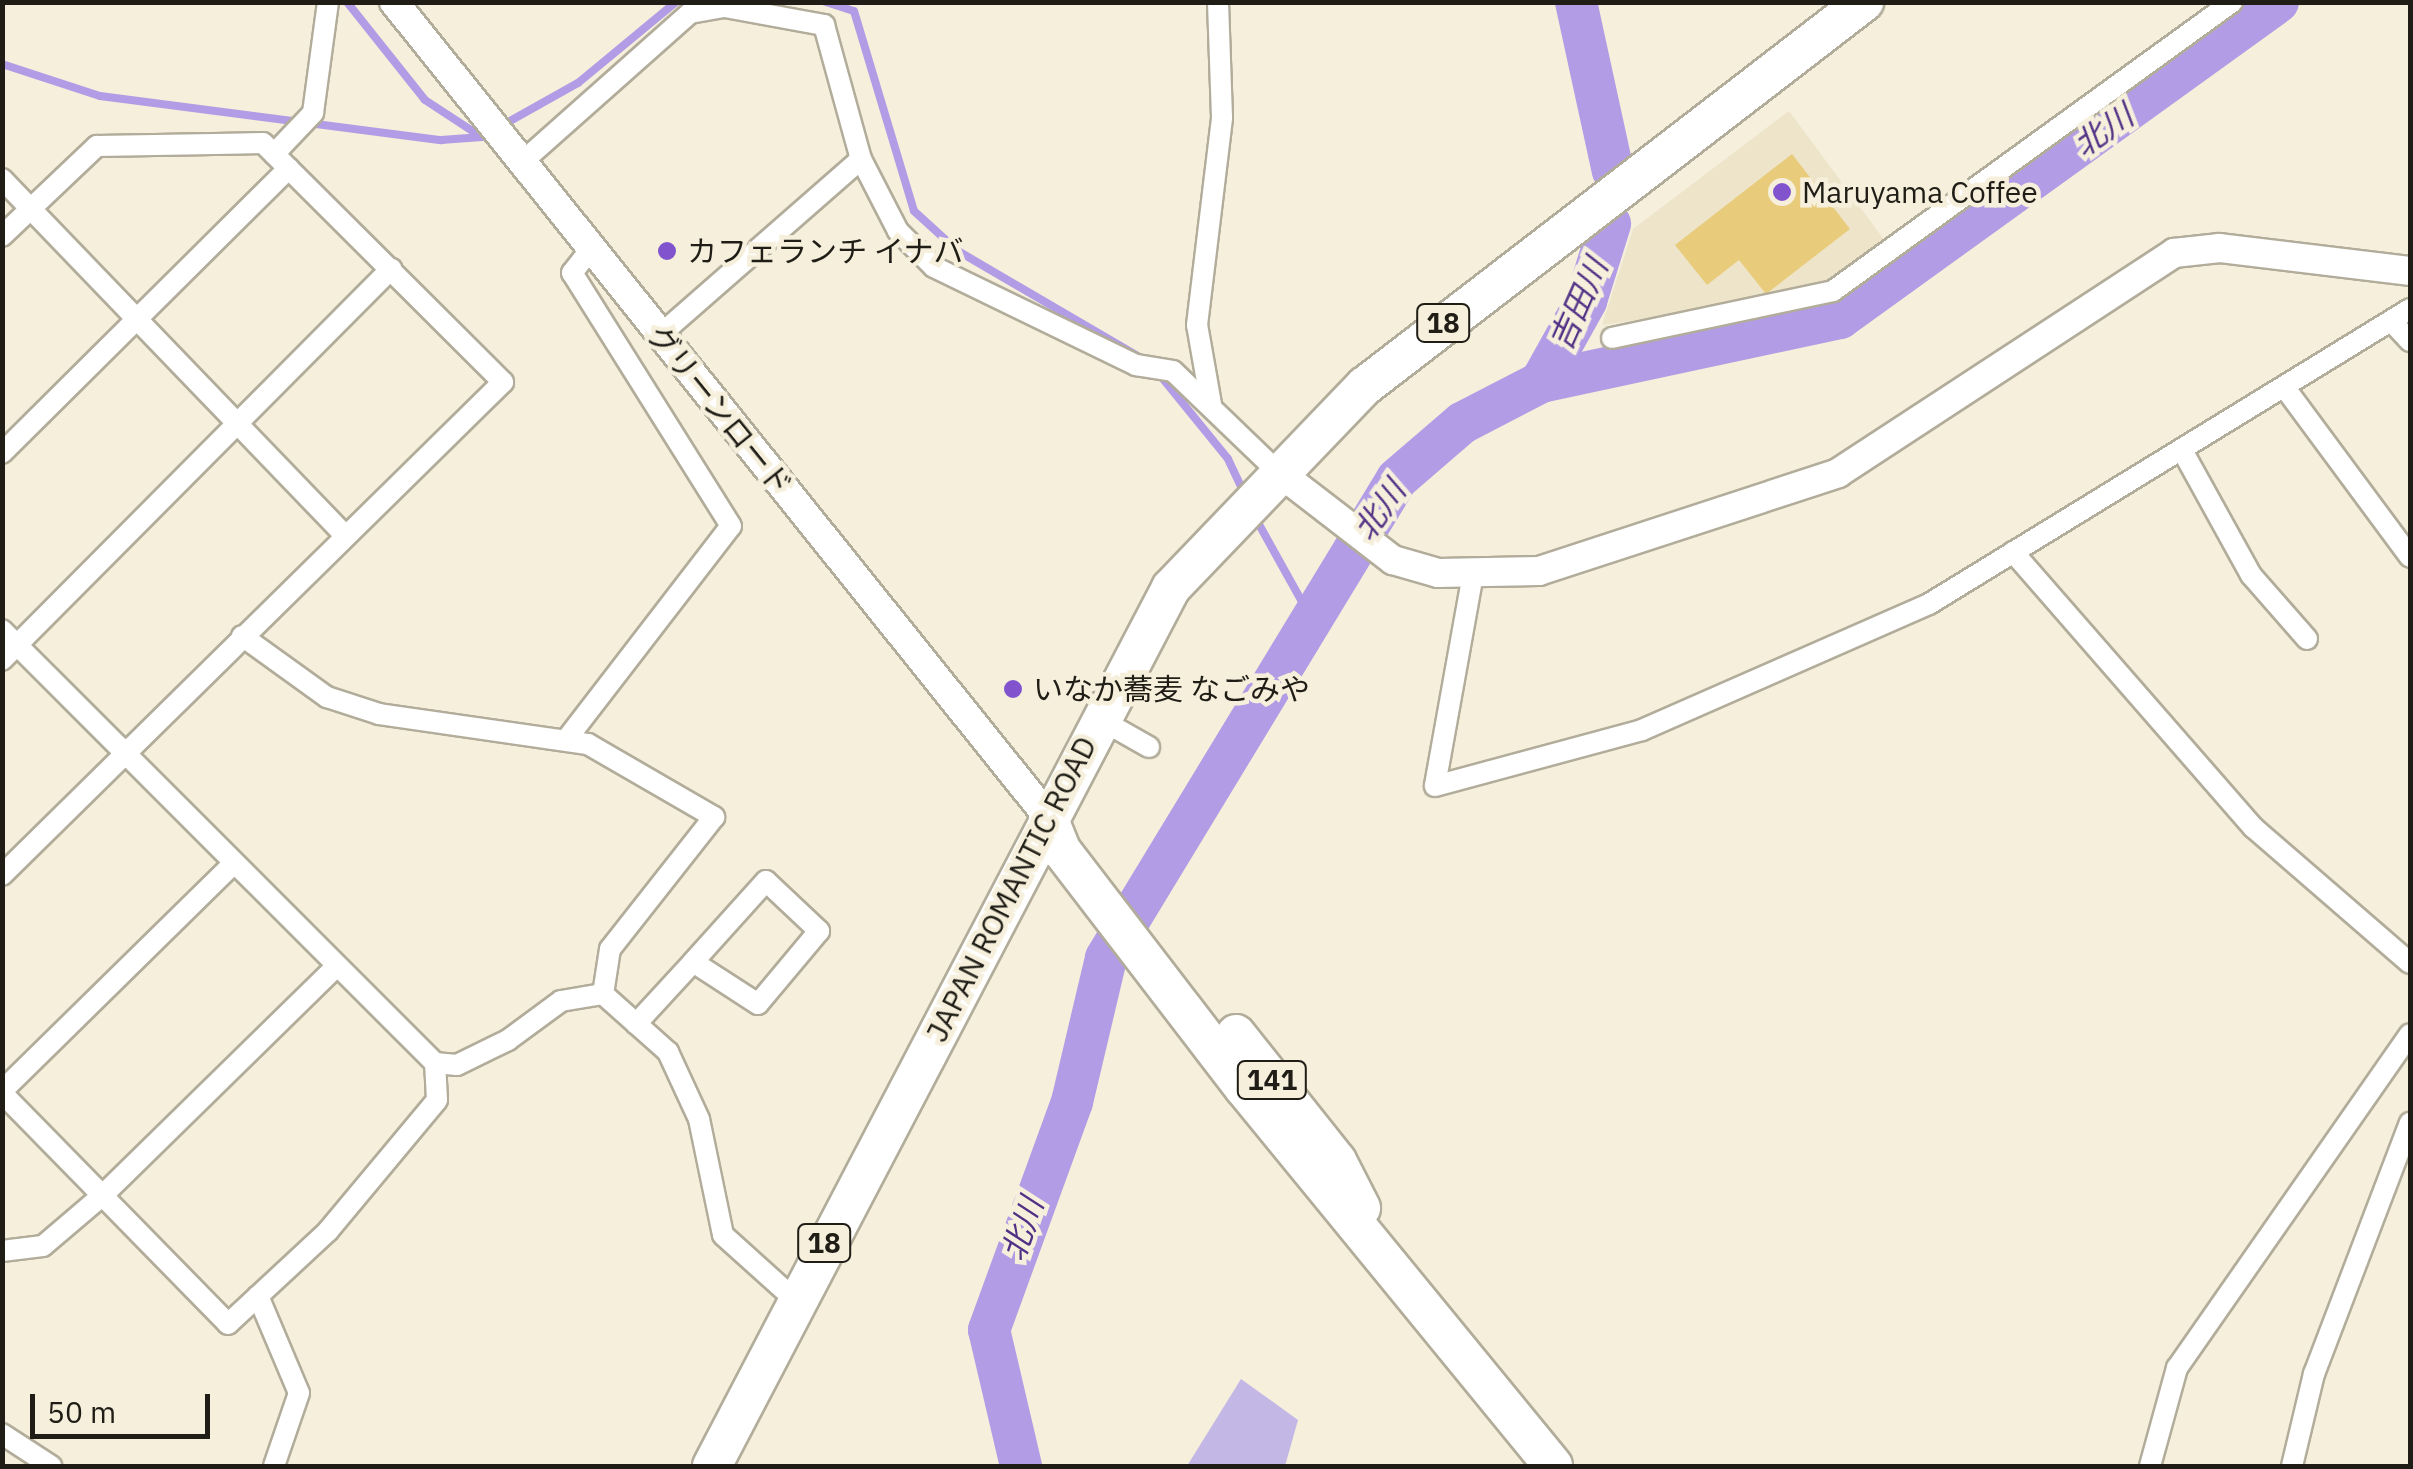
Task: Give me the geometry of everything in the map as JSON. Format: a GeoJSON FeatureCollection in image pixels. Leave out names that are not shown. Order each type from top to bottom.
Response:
{"type":"FeatureCollection","features":[{"type":"Feature","properties":{"kind":"highway","name":"JAPAN ROMANTIC ROAD"},"geometry":{"type":"LineString","coordinates":[[712,1466],[793,1298],[1048,817],[1096,718],[1171,588],[1276,470],[1434,330],[1864,2]]}},
{"type":"Feature","properties":{"kind":"highway","name":"141"},"geometry":{"type":"LineString","coordinates":[[1048,817],[1144,936],[1312,1173],[1381,1245],[1553,1466]]}},
{"type":"Feature","properties":{"kind":"street"},"geometry":{"type":"LineString","coordinates":[[2,453],[137,319],[281,161],[313,113],[328,2]]}},
{"type":"Feature","properties":{"kind":"street","name":"グリーンロード"},"geometry":{"type":"LineString","coordinates":[[394,2],[1048,817]]}},
{"type":"Feature","properties":{"kind":"street"},"geometry":{"type":"LineString","coordinates":[[1212,406],[1198,324],[1222,117],[1218,2]]}},
{"type":"Feature","properties":{"kind":"street"},"geometry":{"type":"LineString","coordinates":[[1612,338],[1833,291],[2232,2]]}},
{"type":"Feature","properties":{"kind":"street"},"geometry":{"type":"LineString","coordinates":[[522,164],[690,13],[725,7],[824,25],[834,35],[861,159],[898,231],[934,267],[1136,365],[1173,371],[1323,513],[1393,560],[1473,574],[1539,571],[1838,473],[2174,253],[2220,248],[2410,271]]}},
{"type":"Feature","properties":{"kind":"street"},"geometry":{"type":"LineString","coordinates":[[2,236],[97,146],[263,143],[503,382],[2,876]]}},
{"type":"Feature","properties":{"kind":"street"},"geometry":{"type":"LineString","coordinates":[[660,335],[861,159]]}},
{"type":"Feature","properties":{"kind":"street"},"geometry":{"type":"LineString","coordinates":[[2,180],[346,536]]}},
{"type":"Feature","properties":{"kind":"street"},"geometry":{"type":"LineString","coordinates":[[566,740],[731,526],[572,273],[591,249]]}},
{"type":"Feature","properties":{"kind":"street"},"geometry":{"type":"LineString","coordinates":[[391,269],[237,424],[7,645],[123,754],[334,969],[435,1063],[456,1064],[508,1040],[560,1001],[604,994]]}},
{"type":"Feature","properties":{"kind":"street"},"geometry":{"type":"LineString","coordinates":[[1473,574],[1435,786],[1642,730],[1928,604],[2393,324],[2410,309]]}},
{"type":"Feature","properties":{"kind":"street"},"geometry":{"type":"LineString","coordinates":[[2393,324],[2410,341]]}},
{"type":"Feature","properties":{"kind":"street"},"geometry":{"type":"LineString","coordinates":[[2285,388],[2410,557]]}},
{"type":"Feature","properties":{"kind":"street"},"geometry":{"type":"LineString","coordinates":[[2182,450],[2251,575],[2307,638]]}},
{"type":"Feature","properties":{"kind":"street"},"geometry":{"type":"LineString","coordinates":[[2014,552],[2254,828],[2410,963]]}},
{"type":"Feature","properties":{"kind":"street"},"geometry":{"type":"LineString","coordinates":[[242,636],[328,697],[379,714],[566,740],[632,762],[714,817],[610,949],[604,994]]}},
{"type":"Feature","properties":{"kind":"street"},"geometry":{"type":"LineString","coordinates":[[1096,718],[1149,747]]}},
{"type":"Feature","properties":{"kind":"street"},"geometry":{"type":"LineString","coordinates":[[232,865],[2,1092],[228,1324],[328,1231],[436,1100],[435,1063]]}},
{"type":"Feature","properties":{"kind":"street"},"geometry":{"type":"LineString","coordinates":[[636,1024],[692,962],[766,881],[819,931],[758,1004],[692,962]]}},
{"type":"Feature","properties":{"kind":"street"},"geometry":{"type":"LineString","coordinates":[[2,1252],[42,1246],[104,1194],[334,969]]}},
{"type":"Feature","properties":{"kind":"street"},"geometry":{"type":"LineString","coordinates":[[604,994],[668,1052],[699,1119],[722,1235],[793,1298]]}},
{"type":"Feature","properties":{"kind":"street"},"geometry":{"type":"LineString","coordinates":[[2150,1466],[2176,1368],[2410,1034]]}},
{"type":"Feature","properties":{"kind":"street"},"geometry":{"type":"LineString","coordinates":[[2292,1466],[2314,1374],[2410,1123]]}},
{"type":"Feature","properties":{"kind":"street"},"geometry":{"type":"LineString","coordinates":[[258,1296],[299,1394],[274,1466]]}},
{"type":"Feature","properties":{"kind":"street"},"geometry":{"type":"LineString","coordinates":[[2,1434],[50,1466]]}},
{"type":"Feature","properties":{"kind":"shaded area"},"geometry":{"type":"Polygon","coordinates":[[[1789,111],[1894,253],[1804,297],[1602,325],[1633,229],[1789,111]]]}},
{"type":"Feature","properties":{"kind":"shaded area"},"geometry":{"type":"Polygon","coordinates":[[[1241,1379],[1298,1420],[1285,1466],[1187,1466],[1241,1379]]]}},
{"type":"Feature","properties":{"kind":"building","name":"Maruyama Coffee"},"geometry":{"type":"Polygon","coordinates":[[[1792,154],[1850,229],[1766,294],[1739,260],[1707,285],[1675,245],[1792,154]]]}},
{"type":"Feature","properties":{"kind":"waterway"},"geometry":{"type":"LineString","coordinates":[[347,2],[425,100],[480,136]]}},
{"type":"Feature","properties":{"kind":"waterway"},"geometry":{"type":"LineString","coordinates":[[501,126],[578,83],[676,2]]}},
{"type":"Feature","properties":{"kind":"waterway"},"geometry":{"type":"LineString","coordinates":[[826,2],[854,11],[914,211],[958,251],[1141,358]]}},
{"type":"Feature","properties":{"kind":"waterway","name":"吉田川"},"geometry":{"type":"LineString","coordinates":[[1576,2],[1613,171]]}},
{"type":"Feature","properties":{"kind":"waterway","name":"北川"},"geometry":{"type":"LineString","coordinates":[[1021,1466],[989,1330],[1072,1102],[1106,958],[1397,479],[1462,423],[1541,382],[1840,318],[2278,2]]}},
{"type":"Feature","properties":{"kind":"waterway"},"geometry":{"type":"LineString","coordinates":[[2,64],[100,96],[441,140],[482,137]]}},
{"type":"Feature","properties":{"kind":"waterway","name":"吉田川"},"geometry":{"type":"LineString","coordinates":[[1541,382],[1586,301],[1610,224]]}},
{"type":"Feature","properties":{"kind":"waterway"},"geometry":{"type":"LineString","coordinates":[[1159,374],[1228,459],[1246,497]]}},
{"type":"Feature","properties":{"kind":"waterway"},"geometry":{"type":"LineString","coordinates":[[1256,519],[1305,607],[1302,623]]}},
{"type":"Feature","properties":{"kind":"place","name":"Maruyama Coffee"},"geometry":{"type":"Point","coordinates":[1782,192]}},
{"type":"Feature","properties":{"kind":"place","name":"カフェランチ イナバ"},"geometry":{"type":"Point","coordinates":[667,251]}},
{"type":"Feature","properties":{"kind":"place","name":"いなか蕎麦 なごみや"},"geometry":{"type":"Point","coordinates":[1013,689]}}]}
